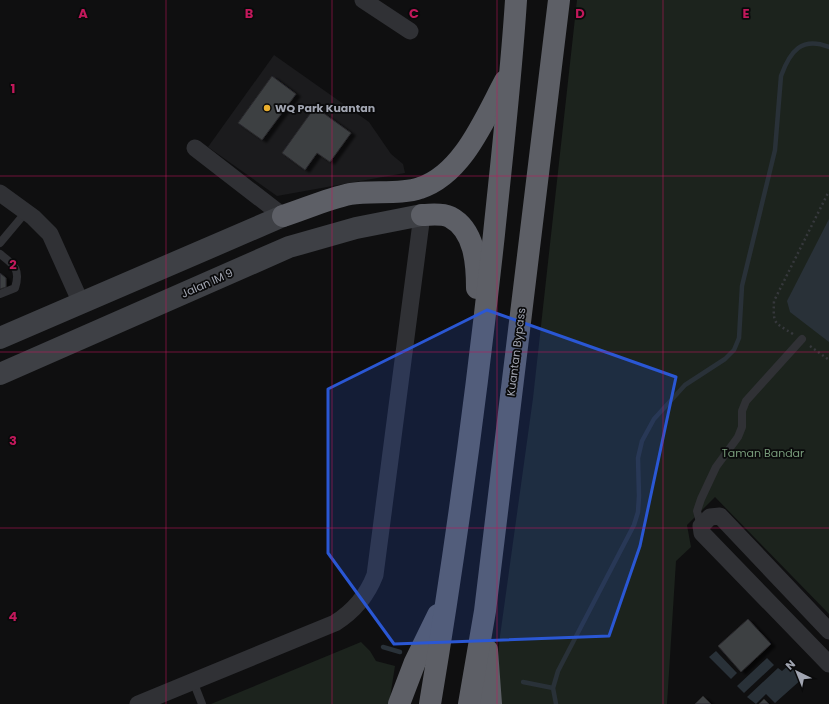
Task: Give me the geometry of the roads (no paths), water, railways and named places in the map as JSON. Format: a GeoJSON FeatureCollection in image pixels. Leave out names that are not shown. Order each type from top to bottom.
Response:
{"type":"FeatureCollection","features":[{"type":"Feature","properties":{"kind":"highway"},"geometry":{"type":"LineString","coordinates":[[430,704],[448,593],[477,389],[511,71],[516,0]]}},
{"type":"Feature","properties":{"kind":"highway","name":"Kuantan Bypass"},"geometry":{"type":"LineString","coordinates":[[469,704],[485,611],[559,0]]}},
{"type":"Feature","properties":{"kind":"highway"},"geometry":{"type":"LineString","coordinates":[[283,216],[350,194],[419,189],[432,182],[450,169],[467,149],[484,122],[511,71]]}},
{"type":"Feature","properties":{"kind":"highway"},"geometry":{"type":"LineString","coordinates":[[422,215],[440,214],[450,218],[460,225],[472,246],[477,277],[477,389]]}},
{"type":"Feature","properties":{"kind":"highway"},"geometry":{"type":"LineString","coordinates":[[399,704],[415,662],[448,593]]}},
{"type":"Feature","properties":{"kind":"highway"},"geometry":{"type":"LineString","coordinates":[[485,611],[491,704]]}},
{"type":"Feature","properties":{"kind":"street"},"geometry":{"type":"LineString","coordinates":[[363,0],[410,31]]}},
{"type":"Feature","properties":{"kind":"street"},"geometry":{"type":"LineString","coordinates":[[0,338],[283,216],[195,148]]}},
{"type":"Feature","properties":{"kind":"street"},"geometry":{"type":"LineString","coordinates":[[0,193],[26,212],[50,234],[81,303]]}},
{"type":"Feature","properties":{"kind":"street"},"geometry":{"type":"LineString","coordinates":[[138,704],[335,623],[348,615],[369,591],[376,575],[422,215]]}},
{"type":"Feature","properties":{"kind":"street","name":"Jalan IM 9"},"geometry":{"type":"LineString","coordinates":[[0,374],[289,247],[356,228],[422,215]]}},
{"type":"Feature","properties":{"kind":"street"},"geometry":{"type":"LineString","coordinates":[[829,631],[720,516],[710,517],[701,526],[702,533],[829,664]]}},
{"type":"Feature","properties":{"kind":"lane"},"geometry":{"type":"LineString","coordinates":[[0,243],[26,212]]}},
{"type":"Feature","properties":{"kind":"lane"},"geometry":{"type":"LineString","coordinates":[[0,254],[15,265],[18,278],[15,288],[0,294]]}},
{"type":"Feature","properties":{"kind":"lane"},"geometry":{"type":"LineString","coordinates":[[701,526],[697,511],[716,467],[738,437],[742,427],[742,411],[746,401],[802,339]]}},
{"type":"Feature","properties":{"kind":"lane"},"geometry":{"type":"LineString","coordinates":[[193,681],[202,704]]}},
{"type":"Feature","properties":{"kind":"waterway"},"geometry":{"type":"LineString","coordinates":[[556,704],[553,688],[558,671],[634,525],[638,512],[638,458],[642,441],[654,419],[685,385],[725,359],[734,350],[739,338],[742,286],[775,150],[781,76],[788,59],[798,48],[804,45],[811,43],[829,47]]}},
{"type":"Feature","properties":{"kind":"waterway"},"geometry":{"type":"LineString","coordinates":[[383,647],[400,652]]}},
{"type":"Feature","properties":{"kind":"waterway"},"geometry":{"type":"LineString","coordinates":[[523,682],[553,688]]}},
{"type":"Feature","properties":{"kind":"place","name":"WQ Park Kuantan"},"geometry":{"type":"Point","coordinates":[267,108]}},
{"type":"Feature","properties":{"kind":"park label","name":"Taman Bandar"},"geometry":{"type":"Point","coordinates":[763,453]}}]}
